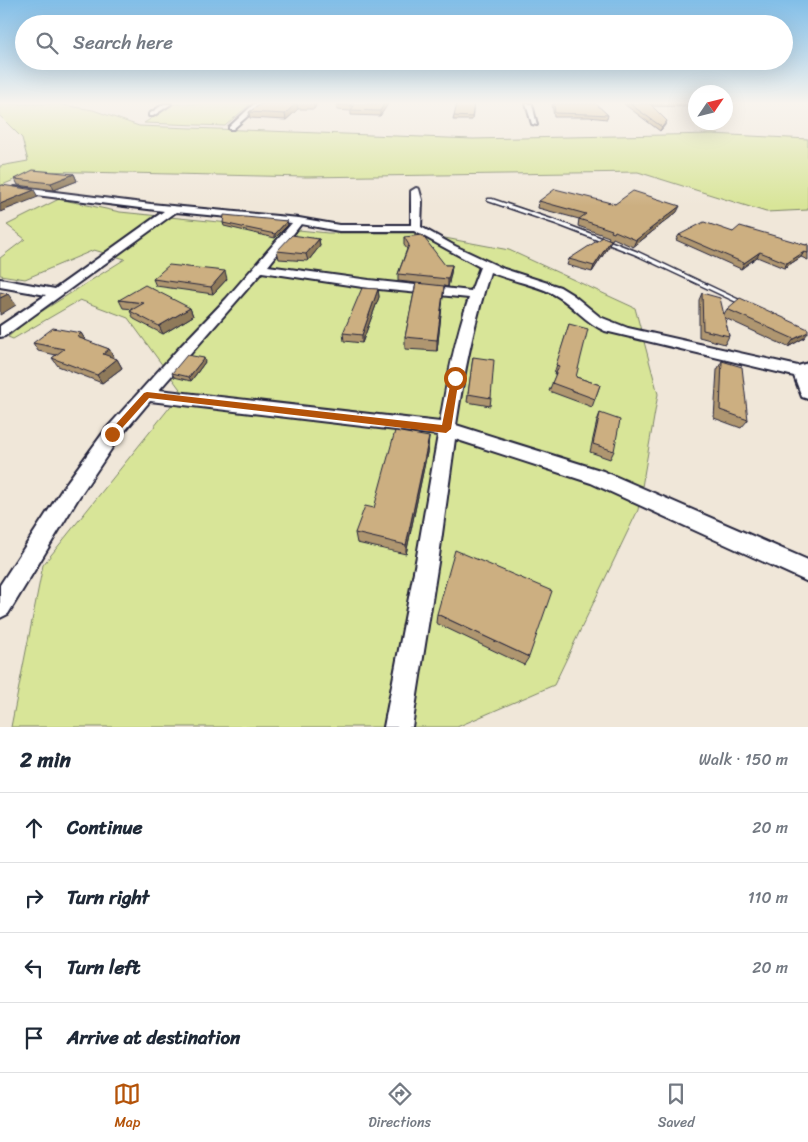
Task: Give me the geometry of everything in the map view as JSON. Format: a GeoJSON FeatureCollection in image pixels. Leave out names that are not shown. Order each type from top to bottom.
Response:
{"type":"FeatureCollection","features":[{"type":"Feature","properties":{"kind":"street"},"geometry":{"type":"LineString","coordinates":[[11,190],[151,207],[299,221],[339,228],[416,228],[450,248],[486,265],[514,277],[555,289],[570,297],[587,314],[602,325],[624,332],[804,370],[808,393]]}},
{"type":"Feature","properties":{"kind":"street"},"geometry":{"type":"LineString","coordinates":[[416,191],[419,204],[416,215],[416,228]]}},
{"type":"Feature","properties":{"kind":"street"},"geometry":{"type":"LineString","coordinates":[[0,332],[58,293],[175,208]]}},
{"type":"Feature","properties":{"kind":"street"},"geometry":{"type":"LineString","coordinates":[[0,606],[77,484],[112,434],[299,221]]}},
{"type":"Feature","properties":{"kind":"street"},"geometry":{"type":"LineString","coordinates":[[398,727],[428,556],[446,429],[467,324],[486,265]]}},
{"type":"Feature","properties":{"kind":"street"},"geometry":{"type":"LineString","coordinates":[[259,268],[368,284],[476,294]]}},
{"type":"Feature","properties":{"kind":"street"},"geometry":{"type":"LineString","coordinates":[[0,283],[58,293]]}},
{"type":"Feature","properties":{"kind":"street"},"geometry":{"type":"LineString","coordinates":[[147,395],[446,429],[596,476],[808,571]]}},
{"type":"Feature","properties":{"kind":"lane"},"geometry":{"type":"LineString","coordinates":[[490,200],[558,223],[636,253],[753,307]]}},
{"type":"Feature","properties":{"kind":"green space"},"geometry":{"type":"Polygon","coordinates":[[[22,138],[808,139],[808,210],[766,212],[638,172],[307,177],[35,171],[0,186],[0,166],[28,161],[22,138]]]}},
{"type":"Feature","properties":{"kind":"green space"},"geometry":{"type":"Polygon","coordinates":[[[59,199],[120,212],[328,233],[418,233],[509,250],[635,308],[658,394],[638,510],[554,685],[457,727],[11,727],[43,565],[182,392],[128,318],[80,300],[13,339],[8,337],[28,320],[125,259],[94,250],[25,279],[0,275],[0,258],[25,239],[7,225],[59,199]]]}},
{"type":"Feature","properties":{"kind":"building"},"geometry":{"type":"Polygon","coordinates":[[[33,170],[74,174],[51,183],[15,179],[33,170]]]}},
{"type":"Feature","properties":{"kind":"building"},"geometry":{"type":"Polygon","coordinates":[[[0,186],[34,190],[0,204],[0,186]]]}},
{"type":"Feature","properties":{"kind":"building"},"geometry":{"type":"Polygon","coordinates":[[[555,189],[615,204],[633,191],[680,206],[636,240],[579,219],[586,214],[539,201],[555,189]]]}},
{"type":"Feature","properties":{"kind":"building"},"geometry":{"type":"Polygon","coordinates":[[[224,215],[287,221],[275,234],[223,223],[224,215]]]}},
{"type":"Feature","properties":{"kind":"building"},"geometry":{"type":"Polygon","coordinates":[[[704,222],[733,232],[740,226],[808,244],[808,253],[804,252],[787,263],[760,252],[744,263],[679,235],[704,222]]]}},
{"type":"Feature","properties":{"kind":"building"},"geometry":{"type":"Polygon","coordinates":[[[292,235],[319,239],[306,254],[277,251],[292,235]]]}},
{"type":"Feature","properties":{"kind":"building"},"geometry":{"type":"Polygon","coordinates":[[[422,235],[445,265],[452,265],[448,279],[398,274],[409,245],[404,237],[422,235]]]}},
{"type":"Feature","properties":{"kind":"building"},"geometry":{"type":"Polygon","coordinates":[[[603,237],[611,240],[594,266],[569,259],[603,237]]]}},
{"type":"Feature","properties":{"kind":"building"},"geometry":{"type":"Polygon","coordinates":[[[169,265],[225,271],[211,287],[153,279],[169,265]]]}},
{"type":"Feature","properties":{"kind":"building"},"geometry":{"type":"Polygon","coordinates":[[[416,283],[444,286],[437,340],[405,337],[416,283]]]}},
{"type":"Feature","properties":{"kind":"building"},"geometry":{"type":"Polygon","coordinates":[[[145,285],[190,308],[159,326],[130,311],[144,303],[119,300],[145,285]]]}},
{"type":"Feature","properties":{"kind":"building"},"geometry":{"type":"Polygon","coordinates":[[[362,288],[378,289],[362,335],[343,333],[362,288]]]}},
{"type":"Feature","properties":{"kind":"building"},"geometry":{"type":"Polygon","coordinates":[[[0,292],[8,294],[0,298],[0,292]]]}},
{"type":"Feature","properties":{"kind":"building"},"geometry":{"type":"Polygon","coordinates":[[[702,293],[720,298],[729,336],[703,330],[702,293]]]}},
{"type":"Feature","properties":{"kind":"building"},"geometry":{"type":"Polygon","coordinates":[[[740,298],[808,329],[808,332],[794,339],[727,309],[740,298]]]}},
{"type":"Feature","properties":{"kind":"building"},"geometry":{"type":"Polygon","coordinates":[[[569,324],[588,329],[576,377],[600,385],[595,399],[552,383],[559,366],[556,365],[569,324]]]}},
{"type":"Feature","properties":{"kind":"building"},"geometry":{"type":"Polygon","coordinates":[[[53,328],[81,333],[77,337],[109,349],[103,354],[117,359],[97,375],[52,358],[64,349],[33,343],[53,328]]]}},
{"type":"Feature","properties":{"kind":"building"},"geometry":{"type":"Polygon","coordinates":[[[187,355],[204,358],[189,377],[172,373],[187,355]]]}},
{"type":"Feature","properties":{"kind":"building"},"geometry":{"type":"Polygon","coordinates":[[[473,357],[494,360],[491,398],[468,394],[473,357]]]}},
{"type":"Feature","properties":{"kind":"building"},"geometry":{"type":"Polygon","coordinates":[[[722,361],[742,367],[748,420],[720,410],[722,361]]]}},
{"type":"Feature","properties":{"kind":"building"},"geometry":{"type":"Polygon","coordinates":[[[600,413],[620,420],[614,451],[593,444],[600,413]]]}},
{"type":"Feature","properties":{"kind":"building"},"geometry":{"type":"Polygon","coordinates":[[[395,431],[429,437],[406,545],[355,533],[365,506],[374,508],[395,431]]]}},
{"type":"Feature","properties":{"kind":"building"},"geometry":{"type":"Polygon","coordinates":[[[455,550],[552,591],[529,657],[437,614],[455,550]]]}},
{"type":"Feature","properties":{"kind":"route"},"geometry":{"type":"LineString","coordinates":[[112,434],[147,395],[446,429],[455,378]]}}]}
